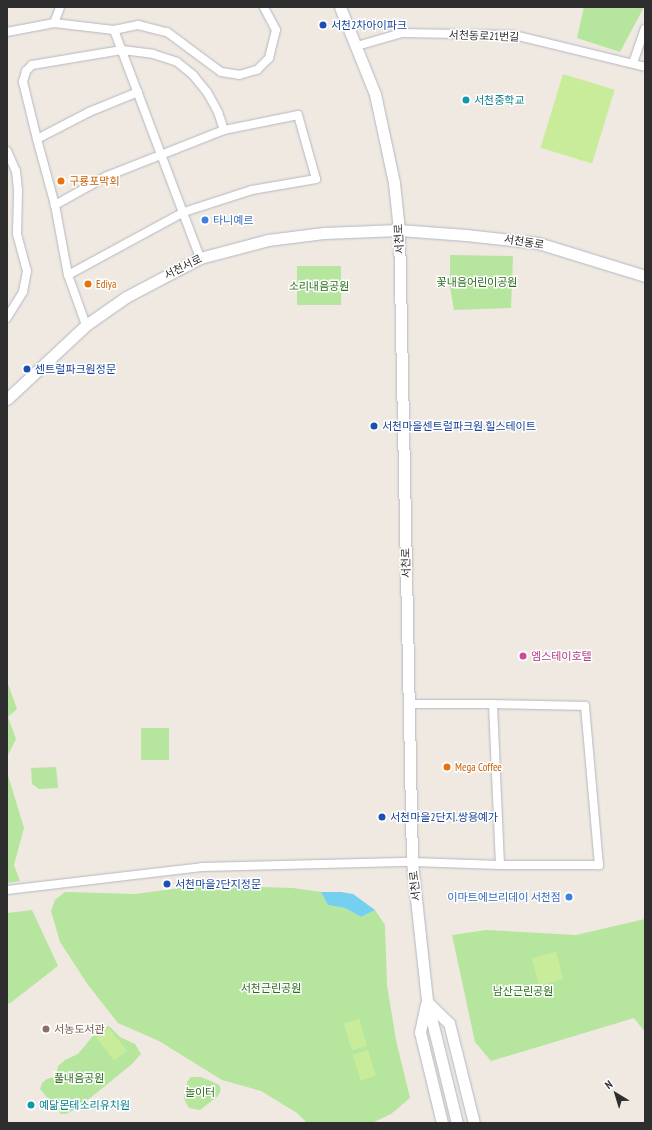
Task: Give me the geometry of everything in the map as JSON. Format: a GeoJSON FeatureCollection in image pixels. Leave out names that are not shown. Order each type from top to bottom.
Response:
{"type":"FeatureCollection","features":[{"type":"Feature","properties":{"kind":"street"},"geometry":{"type":"LineString","coordinates":[[54,23],[60,7]]}},
{"type":"Feature","properties":{"kind":"street"},"geometry":{"type":"LineString","coordinates":[[7,32],[54,23],[114,30],[138,25],[167,32],[221,72],[239,75],[257,70],[269,58],[276,30],[264,7]]}},
{"type":"Feature","properties":{"kind":"street","name":"서천로"},"geometry":{"type":"LineString","coordinates":[[340,7],[357,46],[375,94],[394,184],[399,230],[412,862],[427,1001],[457,1123]]}},
{"type":"Feature","properties":{"kind":"street"},"geometry":{"type":"LineString","coordinates":[[633,63],[645,29]]}},
{"type":"Feature","properties":{"kind":"street"},"geometry":{"type":"LineString","coordinates":[[114,30],[184,212],[200,258]]}},
{"type":"Feature","properties":{"kind":"street","name":"서천동로21번길"},"geometry":{"type":"LineString","coordinates":[[357,46],[402,34],[514,35],[645,67]]}},
{"type":"Feature","properties":{"kind":"street"},"geometry":{"type":"LineString","coordinates":[[86,325],[68,275],[55,205],[23,82],[26,71],[32,65],[122,50],[153,54],[177,62],[193,75],[207,92],[218,112],[224,130]]}},
{"type":"Feature","properties":{"kind":"street"},"geometry":{"type":"LineString","coordinates":[[37,139],[89,112],[138,92]]}},
{"type":"Feature","properties":{"kind":"street"},"geometry":{"type":"LineString","coordinates":[[55,205],[107,176],[161,153],[224,130],[298,115],[316,179],[252,190],[184,212],[68,275]]}},
{"type":"Feature","properties":{"kind":"street"},"geometry":{"type":"LineString","coordinates":[[7,151],[16,171],[18,191],[17,234],[27,270],[23,292],[7,318]]}},
{"type":"Feature","properties":{"kind":"street","name":"서천서로"},"geometry":{"type":"LineString","coordinates":[[7,399],[86,325],[126,297],[200,258],[268,240],[324,233],[399,230]]}},
{"type":"Feature","properties":{"kind":"street","name":"서천동로"},"geometry":{"type":"LineString","coordinates":[[399,230],[538,243],[645,276]]}},
{"type":"Feature","properties":{"kind":"street"},"geometry":{"type":"LineString","coordinates":[[7,890],[202,867],[412,862],[500,865],[599,865],[585,706],[409,704]]}},
{"type":"Feature","properties":{"kind":"street"},"geometry":{"type":"LineString","coordinates":[[492,704],[500,865]]}},
{"type":"Feature","properties":{"kind":"street"},"geometry":{"type":"LineString","coordinates":[[427,1001],[420,1032],[442,1123]]}},
{"type":"Feature","properties":{"kind":"street"},"geometry":{"type":"LineString","coordinates":[[427,1001],[448,1023],[474,1123]]}},
{"type":"Feature","properties":{"kind":"green space"},"geometry":{"type":"Polygon","coordinates":[[[584,7],[644,7],[620,52],[577,38],[584,7]]]}},
{"type":"Feature","properties":{"kind":"green space"},"geometry":{"type":"Polygon","coordinates":[[[563,74],[615,90],[592,163],[540,148],[563,74]]]}},
{"type":"Feature","properties":{"kind":"green space","name":"꽃내음어린이공원"},"geometry":{"type":"Polygon","coordinates":[[[450,255],[513,256],[511,308],[454,310],[450,287],[450,255]]]}},
{"type":"Feature","properties":{"kind":"green space","name":"소리내음공원"},"geometry":{"type":"Polygon","coordinates":[[[297,266],[341,266],[341,305],[297,305],[297,266]]]}},
{"type":"Feature","properties":{"kind":"green space"},"geometry":{"type":"Polygon","coordinates":[[[7,681],[17,709],[8,717],[16,739],[7,757],[7,681]]]}},
{"type":"Feature","properties":{"kind":"green space"},"geometry":{"type":"Polygon","coordinates":[[[141,728],[169,728],[169,760],[141,760],[141,728]]]}},
{"type":"Feature","properties":{"kind":"green space"},"geometry":{"type":"Polygon","coordinates":[[[56,767],[58,788],[39,789],[32,784],[31,768],[56,767]]]}},
{"type":"Feature","properties":{"kind":"green space"},"geometry":{"type":"Polygon","coordinates":[[[7,772],[24,828],[14,865],[20,881],[7,883],[7,772]]]}},
{"type":"Feature","properties":{"kind":"green space","name":"서천근린공원"},"geometry":{"type":"Polygon","coordinates":[[[203,885],[293,888],[321,892],[328,905],[345,908],[361,917],[375,910],[385,925],[387,985],[396,1040],[410,1098],[391,1114],[372,1123],[307,1123],[297,1113],[261,1091],[222,1080],[159,1041],[118,1023],[88,985],[60,942],[51,911],[55,900],[65,892],[135,894],[203,885]]]}},
{"type":"Feature","properties":{"kind":"green space"},"geometry":{"type":"Polygon","coordinates":[[[32,910],[58,966],[9,1004],[7,1001],[7,913],[32,910]]]}},
{"type":"Feature","properties":{"kind":"green space","name":"남산근린공원"},"geometry":{"type":"Polygon","coordinates":[[[645,919],[645,1032],[634,1018],[491,1061],[475,1042],[452,935],[486,930],[576,935],[645,919]]]}},
{"type":"Feature","properties":{"kind":"green space"},"geometry":{"type":"Polygon","coordinates":[[[556,952],[563,979],[539,986],[532,958],[556,952]]]}},
{"type":"Feature","properties":{"kind":"green space"},"geometry":{"type":"Polygon","coordinates":[[[359,1019],[367,1046],[352,1050],[344,1024],[359,1019]]]}},
{"type":"Feature","properties":{"kind":"green space","name":"풀내음공원"},"geometry":{"type":"Polygon","coordinates":[[[109,1026],[120,1037],[135,1044],[141,1054],[132,1064],[74,1110],[66,1114],[61,1114],[40,1089],[42,1083],[47,1079],[56,1076],[58,1066],[65,1060],[78,1054],[97,1031],[109,1026]]]}},
{"type":"Feature","properties":{"kind":"green space"},"geometry":{"type":"Polygon","coordinates":[[[109,1028],[127,1051],[114,1061],[96,1038],[109,1028]]]}},
{"type":"Feature","properties":{"kind":"green space"},"geometry":{"type":"Polygon","coordinates":[[[368,1050],[376,1076],[361,1080],[353,1055],[368,1050]]]}},
{"type":"Feature","properties":{"kind":"green space","name":"놀이터"},"geometry":{"type":"Polygon","coordinates":[[[191,1077],[201,1077],[213,1082],[219,1085],[221,1090],[218,1096],[200,1110],[189,1108],[184,1099],[187,1082],[191,1077]]]}},
{"type":"Feature","properties":{"kind":"water"},"geometry":{"type":"Polygon","coordinates":[[[321,892],[341,892],[353,894],[375,910],[361,917],[345,908],[328,905],[321,892]]]}},
{"type":"Feature","properties":{"kind":"place","name":"서천2차아이파크"},"geometry":{"type":"Point","coordinates":[323,25]}},
{"type":"Feature","properties":{"kind":"place","name":"서천중학교"},"geometry":{"type":"Point","coordinates":[466,100]}},
{"type":"Feature","properties":{"kind":"place","name":"구룡포막회"},"geometry":{"type":"Point","coordinates":[61,181]}},
{"type":"Feature","properties":{"kind":"place","name":"타니예르"},"geometry":{"type":"Point","coordinates":[205,220]}},
{"type":"Feature","properties":{"kind":"place","name":"Ediya"},"geometry":{"type":"Point","coordinates":[88,284]}},
{"type":"Feature","properties":{"kind":"place","name":"센트럴파크원정문"},"geometry":{"type":"Point","coordinates":[27,369]}},
{"type":"Feature","properties":{"kind":"place","name":"서천마을센트럴파크원.힐스테이트"},"geometry":{"type":"Point","coordinates":[374,426]}},
{"type":"Feature","properties":{"kind":"place","name":"엠스테이호텔"},"geometry":{"type":"Point","coordinates":[523,656]}},
{"type":"Feature","properties":{"kind":"place","name":"Mega Coffee"},"geometry":{"type":"Point","coordinates":[447,767]}},
{"type":"Feature","properties":{"kind":"place","name":"서천마을2단지.쌍용예가"},"geometry":{"type":"Point","coordinates":[382,817]}},
{"type":"Feature","properties":{"kind":"place","name":"서천마을2단지정문"},"geometry":{"type":"Point","coordinates":[167,884]}},
{"type":"Feature","properties":{"kind":"place","name":"이마트에브리데이 서천점"},"geometry":{"type":"Point","coordinates":[569,897]}},
{"type":"Feature","properties":{"kind":"place","name":"서농도서관"},"geometry":{"type":"Point","coordinates":[46,1029]}},
{"type":"Feature","properties":{"kind":"place","name":"예닮몬테소리유치원"},"geometry":{"type":"Point","coordinates":[31,1105]}}]}
